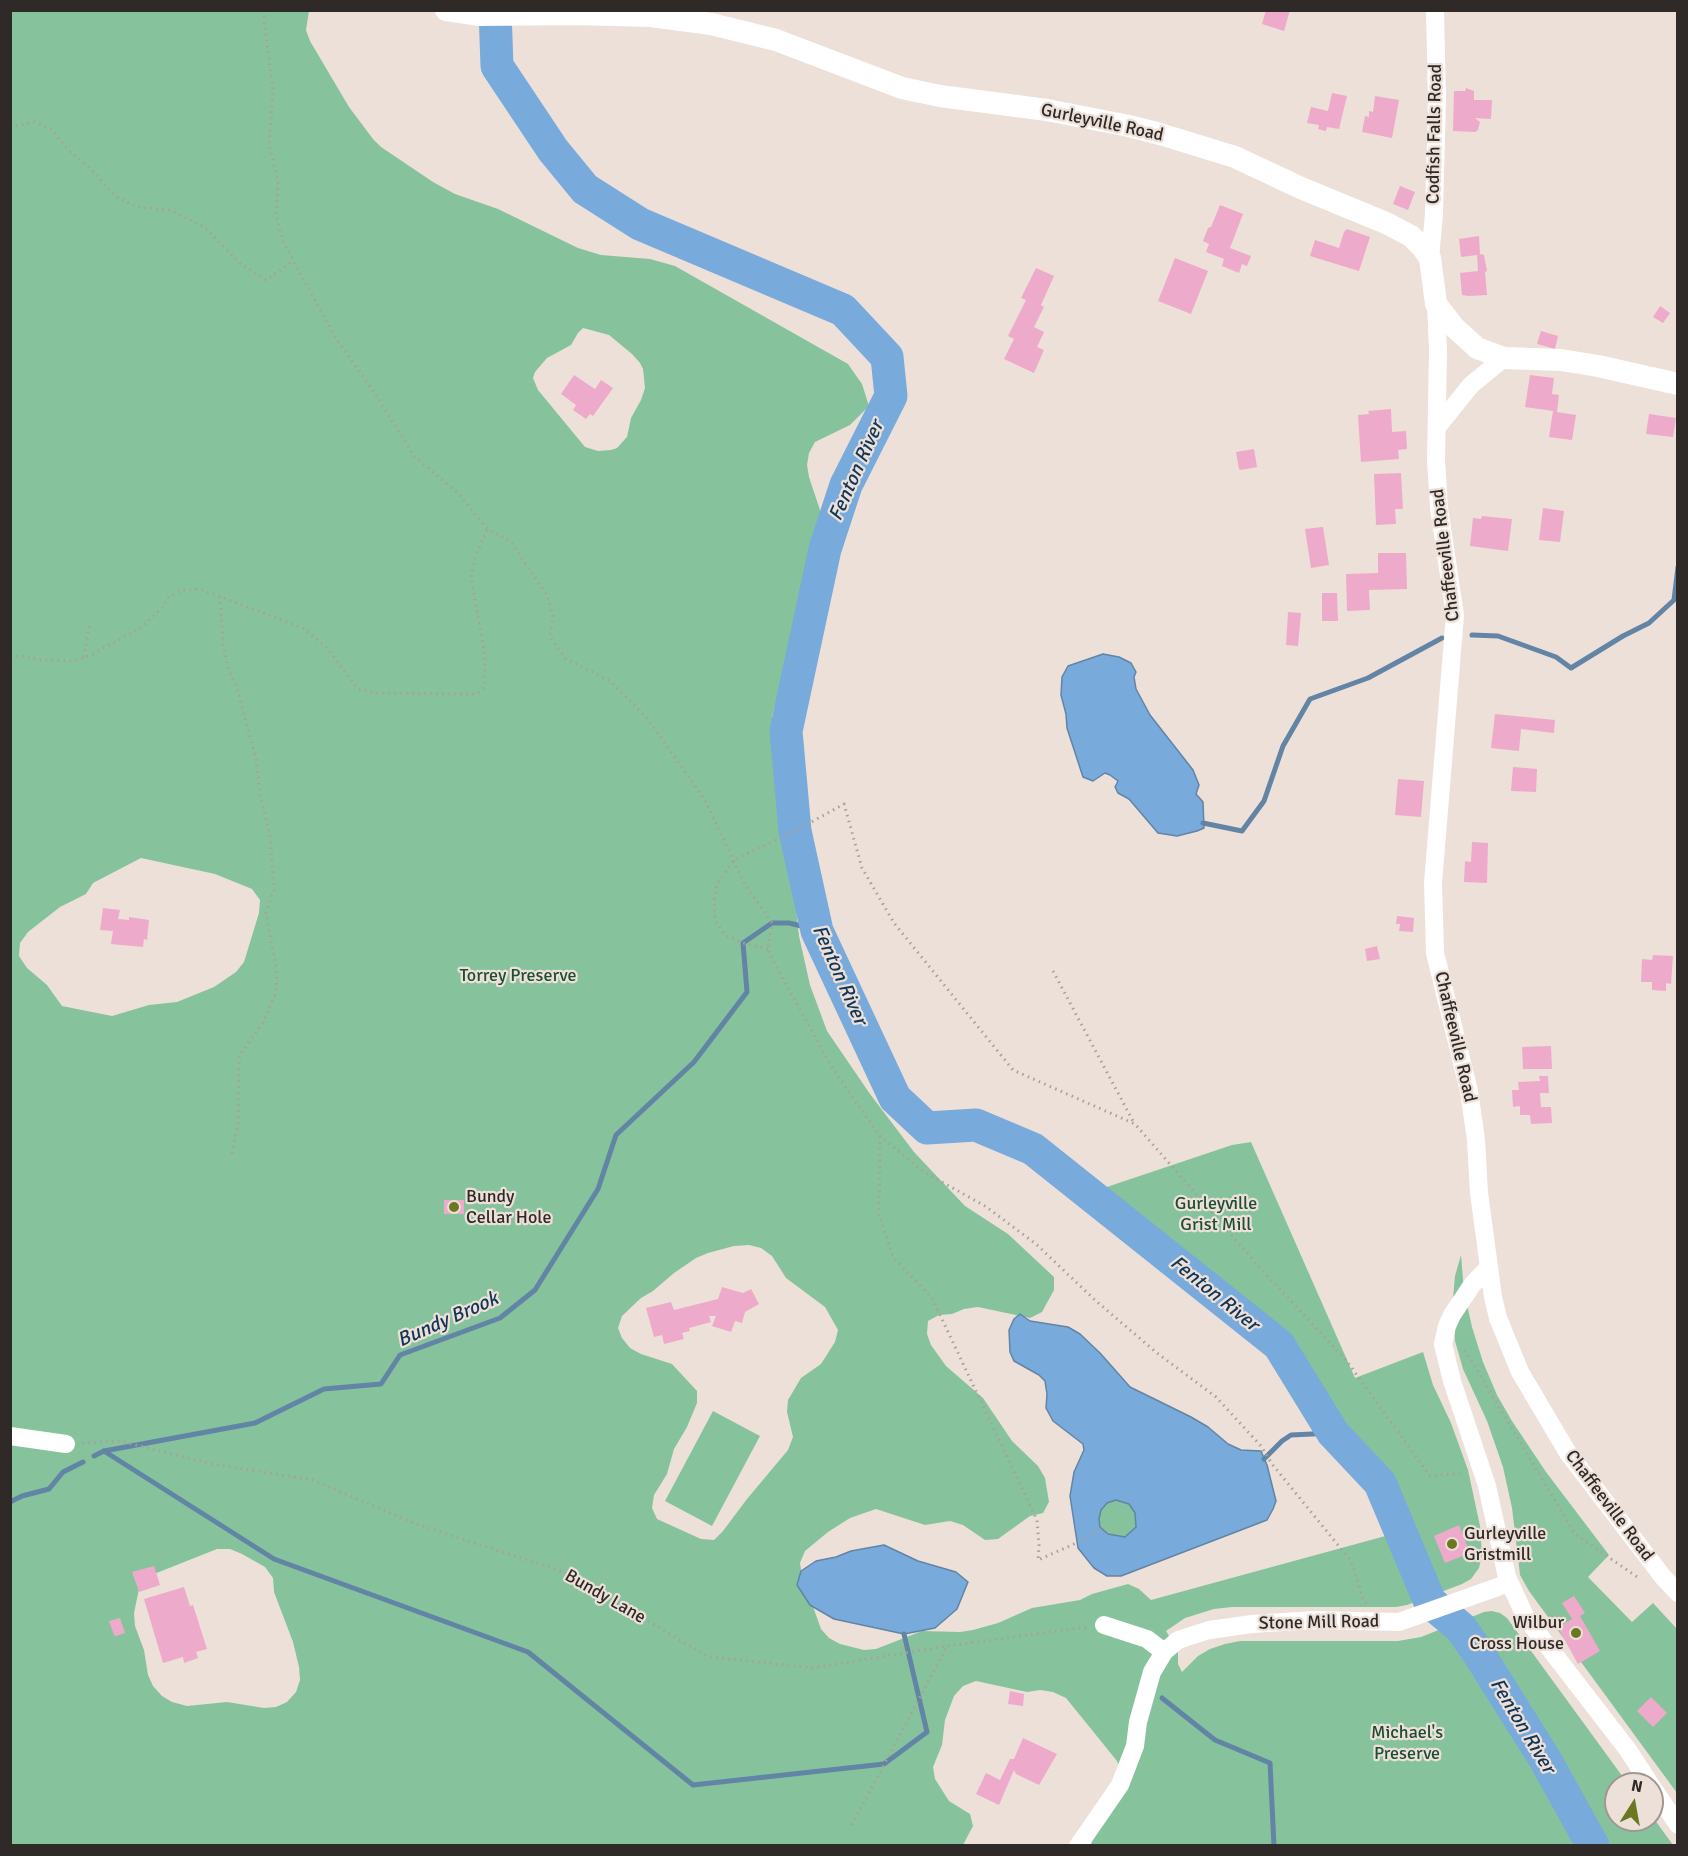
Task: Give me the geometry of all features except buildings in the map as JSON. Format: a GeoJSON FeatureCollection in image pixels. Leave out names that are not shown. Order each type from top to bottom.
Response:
{"type":"FeatureCollection","features":[{"type":"Feature","properties":{"kind":"street","name":"Gurleyville Road"},"geometry":{"type":"LineString","coordinates":[[447,10],[480,15],[634,15],[711,24],[776,40],[902,88],[940,96],[1047,110],[1149,131],[1235,157],[1301,188],[1386,223],[1411,236],[1430,258]]}},
{"type":"Feature","properties":{"kind":"street","name":"Codfish Falls Road"},"geometry":{"type":"LineString","coordinates":[[1430,258],[1434,214],[1437,100],[1436,10]]}},
{"type":"Feature","properties":{"kind":"street"},"geometry":{"type":"LineString","coordinates":[[1430,258],[1436,304],[1470,343],[1489,353],[1504,357],[1561,360],[1598,366],[1677,384]]}},
{"type":"Feature","properties":{"kind":"street","name":"Chaffeeville Road"},"geometry":{"type":"LineString","coordinates":[[1436,304],[1438,426],[1436,460],[1439,508],[1455,615],[1433,883],[1435,953],[1469,1091],[1476,1140],[1479,1193],[1498,1318],[1525,1380],[1568,1453],[1677,1593]]}},
{"type":"Feature","properties":{"kind":"street"},"geometry":{"type":"LineString","coordinates":[[1438,426],[1471,385],[1504,357]]}},
{"type":"Feature","properties":{"kind":"street"},"geometry":{"type":"LineString","coordinates":[[1489,1267],[1462,1300],[1449,1323],[1444,1336],[1444,1355],[1483,1472],[1509,1583],[1526,1618],[1628,1750],[1642,1772]]}},
{"type":"Feature","properties":{"kind":"street"},"geometry":{"type":"LineString","coordinates":[[10,1436],[66,1444]]}},
{"type":"Feature","properties":{"kind":"street","name":"Stone Mill Road"},"geometry":{"type":"LineString","coordinates":[[1164,1652],[1178,1640],[1209,1630],[1252,1624],[1315,1620],[1399,1622],[1509,1583]]}},
{"type":"Feature","properties":{"kind":"street"},"geometry":{"type":"LineString","coordinates":[[1078,1845],[1120,1785],[1132,1755],[1138,1722],[1152,1672],[1164,1652],[1147,1639],[1104,1625]]}},
{"type":"Feature","properties":{"kind":"street"},"geometry":{"type":"LineString","coordinates":[[1664,1806],[1677,1825]]}},
{"type":"Feature","properties":{"kind":"path"},"geometry":{"type":"LineString","coordinates":[[263,10],[273,90],[269,144],[278,180],[276,214],[283,241],[293,261],[339,343],[374,392],[414,456],[459,494],[488,529],[510,542],[547,594],[553,616],[550,637],[566,659],[610,681],[647,718],[705,800],[744,883],[772,923],[768,949],[834,1071],[880,1136],[924,1172],[985,1206],[1036,1244],[1113,1316],[1157,1353],[1216,1397],[1261,1446],[1272,1464],[1352,1561],[1364,1602],[1399,1622]]}},
{"type":"Feature","properties":{"kind":"path"},"geometry":{"type":"LineString","coordinates":[[10,127],[34,122],[51,129],[69,151],[89,166],[115,196],[136,207],[170,210],[204,227],[241,264],[266,280],[293,261]]}},
{"type":"Feature","properties":{"kind":"path"},"geometry":{"type":"LineString","coordinates":[[10,655],[43,660],[74,661],[121,640],[142,627],[163,607],[167,598],[183,590],[200,589],[303,628],[327,648],[358,689],[380,693],[477,694],[484,687],[485,656],[471,578],[475,558],[488,529]]}},
{"type":"Feature","properties":{"kind":"path"},"geometry":{"type":"LineString","coordinates":[[220,596],[223,645],[229,671],[240,696],[256,758],[260,794],[270,837],[274,890],[266,912],[277,973],[276,992],[264,1021],[239,1056],[237,1125],[232,1154]]}},
{"type":"Feature","properties":{"kind":"path"},"geometry":{"type":"LineString","coordinates":[[84,657],[90,621]]}},
{"type":"Feature","properties":{"kind":"path"},"geometry":{"type":"LineString","coordinates":[[768,949],[731,940],[725,935],[715,920],[714,902],[717,884],[734,860],[795,831],[844,804],[862,868],[894,923],[1013,1070],[1135,1124]]}},
{"type":"Feature","properties":{"kind":"path"},"geometry":{"type":"LineString","coordinates":[[1053,971],[1135,1124],[1262,1270],[1346,1360],[1430,1476],[1483,1472]]}},
{"type":"Feature","properties":{"kind":"path"},"geometry":{"type":"LineString","coordinates":[[880,1136],[879,1215],[892,1257],[932,1298],[1037,1520],[1038,1560],[1103,1529]]}},
{"type":"Feature","properties":{"kind":"path"},"geometry":{"type":"LineString","coordinates":[[1449,1323],[1575,1534],[1649,1585]]}},
{"type":"Feature","properties":{"kind":"path","name":"Bundy Lane"},"geometry":{"type":"LineString","coordinates":[[66,1444],[120,1441],[212,1464],[313,1480],[416,1524],[564,1572],[709,1657],[813,1668],[947,1646],[1104,1625]]}},
{"type":"Feature","properties":{"kind":"path"},"geometry":{"type":"LineString","coordinates":[[852,1825],[947,1646]]}},
{"type":"Feature","properties":{"kind":"green space"},"geometry":{"type":"Polygon","coordinates":[[[11,11],[309,11],[306,30],[310,41],[349,107],[381,147],[455,194],[498,209],[578,248],[601,255],[650,259],[675,266],[848,364],[862,384],[869,406],[850,425],[815,442],[809,453],[807,465],[809,477],[825,525],[772,716],[774,768],[791,863],[799,936],[810,985],[827,1031],[870,1094],[914,1152],[965,1206],[1008,1234],[1054,1277],[1054,1290],[1042,1312],[1030,1318],[978,1307],[964,1309],[952,1314],[939,1315],[928,1321],[927,1334],[931,1345],[946,1366],[983,1398],[1012,1441],[1038,1466],[1045,1478],[1049,1502],[1043,1513],[1030,1516],[998,1539],[985,1540],[963,1525],[950,1521],[925,1525],[876,1509],[850,1518],[805,1551],[800,1563],[802,1576],[821,1629],[829,1638],[840,1644],[864,1650],[876,1649],[922,1631],[973,1630],[998,1623],[1032,1608],[1080,1600],[1092,1594],[1128,1584],[1139,1589],[1151,1600],[1389,1535],[1376,1483],[1363,1447],[1318,1390],[1255,1338],[1178,1262],[1071,1199],[1232,1145],[1251,1142],[1355,1378],[1423,1352],[1433,1385],[1451,1423],[1468,1470],[1480,1526],[1482,1555],[1479,1568],[1471,1579],[1407,1605],[1396,1607],[1232,1607],[1214,1609],[1185,1618],[1166,1631],[1178,1651],[1178,1664],[1182,1672],[1198,1656],[1210,1649],[1240,1641],[1398,1641],[1421,1637],[1484,1612],[1500,1613],[1507,1618],[1619,1772],[1604,1772],[1604,1832],[1664,1832],[1673,1845],[1091,1845],[1095,1828],[1122,1773],[1117,1761],[1066,1698],[1053,1692],[1040,1690],[1027,1692],[976,1681],[963,1686],[954,1696],[945,1720],[942,1745],[933,1767],[935,1779],[949,1801],[970,1814],[973,1826],[963,1845],[11,1845],[11,11]],[[583,328],[571,345],[547,358],[535,372],[533,378],[538,390],[585,447],[598,451],[611,450],[617,448],[627,437],[631,418],[645,388],[643,369],[632,354],[609,335],[583,328]],[[141,858],[93,883],[86,894],[60,907],[28,932],[20,943],[19,956],[27,968],[47,985],[62,1006],[112,1016],[149,1005],[177,1002],[214,987],[236,972],[244,962],[259,913],[260,900],[252,889],[215,874],[141,858]],[[749,1245],[734,1246],[696,1258],[641,1298],[622,1316],[618,1328],[630,1348],[672,1364],[697,1391],[697,1403],[674,1449],[667,1474],[654,1495],[652,1508],[657,1519],[701,1539],[714,1540],[723,1531],[788,1450],[793,1437],[787,1412],[788,1400],[801,1378],[821,1364],[835,1342],[838,1330],[825,1307],[786,1278],[772,1256],[761,1248],[749,1245]],[[217,1549],[144,1578],[134,1613],[135,1626],[144,1650],[148,1675],[153,1686],[162,1696],[172,1702],[187,1706],[227,1702],[264,1708],[276,1707],[287,1702],[296,1692],[300,1680],[293,1642],[274,1592],[273,1578],[265,1567],[242,1554],[230,1549],[217,1549]]]}},
{"type":"Feature","properties":{"kind":"green space"},"geometry":{"type":"Polygon","coordinates":[[[1461,1255],[1464,1291],[1472,1327],[1497,1395],[1546,1472],[1609,1555],[1588,1577],[1632,1622],[1653,1603],[1677,1629],[1677,1793],[1664,1772],[1662,1772],[1529,1591],[1520,1575],[1512,1508],[1503,1467],[1487,1421],[1463,1369],[1455,1341],[1453,1299],[1455,1276],[1461,1255]]]}},
{"type":"Feature","properties":{"kind":"green space"},"geometry":{"type":"Polygon","coordinates":[[[713,1411],[760,1436],[712,1526],[665,1501],[713,1411]]]}},
{"type":"Feature","properties":{"kind":"green space"},"geometry":{"type":"Polygon","coordinates":[[[1116,1500],[1129,1504],[1135,1513],[1136,1527],[1125,1537],[1108,1534],[1100,1527],[1101,1510],[1107,1503],[1116,1500]]]}},
{"type":"Feature","properties":{"kind":"water"},"geometry":{"type":"Polygon","coordinates":[[[1103,654],[1119,657],[1131,663],[1136,672],[1134,677],[1136,689],[1150,715],[1193,770],[1199,785],[1196,794],[1203,802],[1204,828],[1177,836],[1158,833],[1129,799],[1118,793],[1115,787],[1118,781],[1110,775],[1105,773],[1093,781],[1083,777],[1067,728],[1061,695],[1062,677],[1068,666],[1103,654]]]}},
{"type":"Feature","properties":{"kind":"water"},"geometry":{"type":"Polygon","coordinates":[[[1020,1314],[1030,1321],[1068,1327],[1080,1334],[1100,1353],[1130,1387],[1191,1417],[1208,1427],[1228,1444],[1241,1450],[1261,1451],[1276,1501],[1267,1520],[1121,1576],[1107,1576],[1094,1568],[1078,1548],[1070,1496],[1074,1472],[1084,1450],[1083,1444],[1053,1421],[1046,1408],[1045,1381],[1014,1361],[1010,1352],[1009,1330],[1014,1319],[1020,1314]],[[1116,1500],[1107,1503],[1101,1510],[1100,1527],[1108,1534],[1125,1537],[1136,1527],[1135,1513],[1129,1504],[1116,1500]]]}},
{"type":"Feature","properties":{"kind":"water"},"geometry":{"type":"Polygon","coordinates":[[[884,1545],[918,1561],[956,1572],[968,1582],[957,1609],[935,1628],[904,1634],[834,1619],[810,1605],[797,1585],[801,1571],[816,1561],[884,1545]]]}},
{"type":"Feature","properties":{"kind":"waterway","name":"Bundy Brook"},"geometry":{"type":"LineString","coordinates":[[495,10],[497,66],[553,150],[585,189],[640,224],[843,310],[887,357],[891,396],[846,485],[825,549],[786,731],[795,831],[817,931],[895,1098],[927,1128],[976,1125],[1033,1149],[1279,1345],[1333,1433],[1380,1483],[1430,1602],[1461,1628],[1479,1654],[1546,1761],[1593,1846]]}},
{"type":"Feature","properties":{"kind":"waterway"},"geometry":{"type":"LineString","coordinates":[[1472,635],[1498,636],[1556,657],[1571,668],[1649,623],[1674,600],[1678,567]]}},
{"type":"Feature","properties":{"kind":"waterway"},"geometry":{"type":"LineString","coordinates":[[1203,823],[1242,831],[1264,801],[1283,746],[1310,699],[1368,678],[1442,638]]}},
{"type":"Feature","properties":{"kind":"waterway","name":"Bundy Brook"},"geometry":{"type":"LineString","coordinates":[[94,1456],[104,1451],[255,1423],[324,1389],[381,1384],[400,1355],[500,1318],[535,1290],[598,1189],[616,1135],[694,1062],[747,992],[743,943],[772,923],[789,923],[814,929],[852,1009]]}},
{"type":"Feature","properties":{"kind":"waterway"},"geometry":{"type":"LineString","coordinates":[[1264,1459],[1291,1435],[1333,1433]]}},
{"type":"Feature","properties":{"kind":"waterway"},"geometry":{"type":"LineString","coordinates":[[104,1451],[274,1559],[528,1652],[693,1785],[884,1764],[927,1732],[904,1634]]}},
{"type":"Feature","properties":{"kind":"waterway","name":"Bundy Brook"},"geometry":{"type":"LineString","coordinates":[[10,1502],[22,1496],[49,1489],[63,1472],[83,1462]]}},
{"type":"Feature","properties":{"kind":"waterway"},"geometry":{"type":"LineString","coordinates":[[1162,1698],[1215,1740],[1270,1763],[1274,1846]]}},
{"type":"Feature","properties":{"kind":"place","name":"Bundy Cellar Hole"},"geometry":{"type":"Point","coordinates":[454,1207]}},
{"type":"Feature","properties":{"kind":"place","name":"Gurleyville Gristmill"},"geometry":{"type":"Point","coordinates":[1452,1544]}},
{"type":"Feature","properties":{"kind":"place","name":"Wilbur Cross House"},"geometry":{"type":"Point","coordinates":[1576,1633]}},
{"type":"Feature","properties":{"kind":"water label","name":"Fenton River"},"geometry":{"type":"Point","coordinates":[857,471]}},
{"type":"Feature","properties":{"kind":"water label","name":"Fenton River"},"geometry":{"type":"Point","coordinates":[839,975]}},
{"type":"Feature","properties":{"kind":"water label","name":"Fenton River"},"geometry":{"type":"Point","coordinates":[1214,1294]}},
{"type":"Feature","properties":{"kind":"water label","name":"Fenton River"},"geometry":{"type":"Point","coordinates":[1522,1726]}},
{"type":"Feature","properties":{"kind":"park label","name":"Torrey Preserve"},"geometry":{"type":"Point","coordinates":[518,976]}},
{"type":"Feature","properties":{"kind":"park label","name":"Gurleyville Grist Mill"},"geometry":{"type":"Point","coordinates":[1216,1214]}},
{"type":"Feature","properties":{"kind":"park label","name":"Michael's Preserve"},"geometry":{"type":"Point","coordinates":[1407,1743]}}]}
